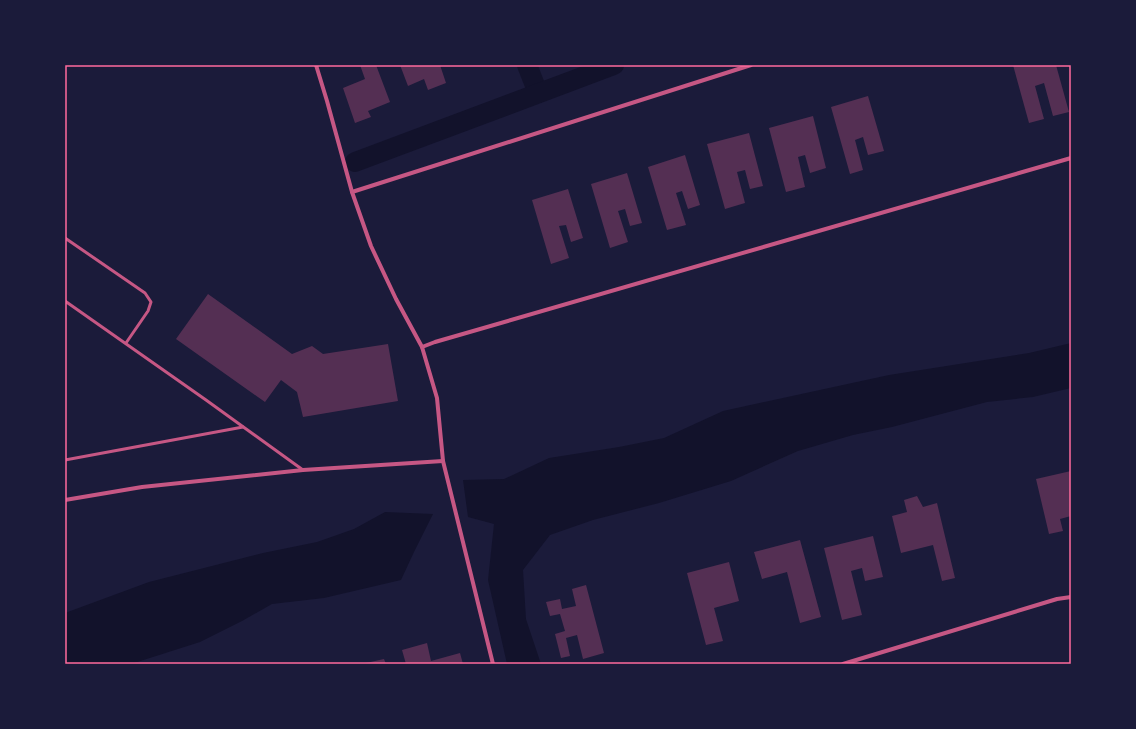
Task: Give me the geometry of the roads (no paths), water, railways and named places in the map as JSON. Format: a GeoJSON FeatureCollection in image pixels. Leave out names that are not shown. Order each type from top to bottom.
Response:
{"type":"FeatureCollection","features":[{"type":"Feature","properties":{"kind":"street"},"geometry":{"type":"LineString","coordinates":[[316,65],[352,192],[372,246],[396,299],[422,347],[437,398],[443,462],[493,664]]}},
{"type":"Feature","properties":{"kind":"street"},"geometry":{"type":"LineString","coordinates":[[352,192],[751,65]]}},
{"type":"Feature","properties":{"kind":"street"},"geometry":{"type":"LineString","coordinates":[[422,347],[1071,158]]}},
{"type":"Feature","properties":{"kind":"street"},"geometry":{"type":"LineString","coordinates":[[65,500],[142,487],[303,470],[443,462]]}},
{"type":"Feature","properties":{"kind":"street"},"geometry":{"type":"LineString","coordinates":[[843,664],[1057,599],[1071,597]]}},
{"type":"Feature","properties":{"kind":"lane"},"geometry":{"type":"LineString","coordinates":[[65,238],[145,293],[151,302],[148,311],[126,343]]}},
{"type":"Feature","properties":{"kind":"lane"},"geometry":{"type":"LineString","coordinates":[[65,301],[303,470]]}},
{"type":"Feature","properties":{"kind":"lane"},"geometry":{"type":"LineString","coordinates":[[65,460],[244,427]]}},
{"type":"Feature","properties":{"kind":"waterway"},"geometry":{"type":"LineString","coordinates":[[527,65],[538,93]]}},
{"type":"Feature","properties":{"kind":"waterway"},"geometry":{"type":"LineString","coordinates":[[355,162],[614,65]]}}]}
